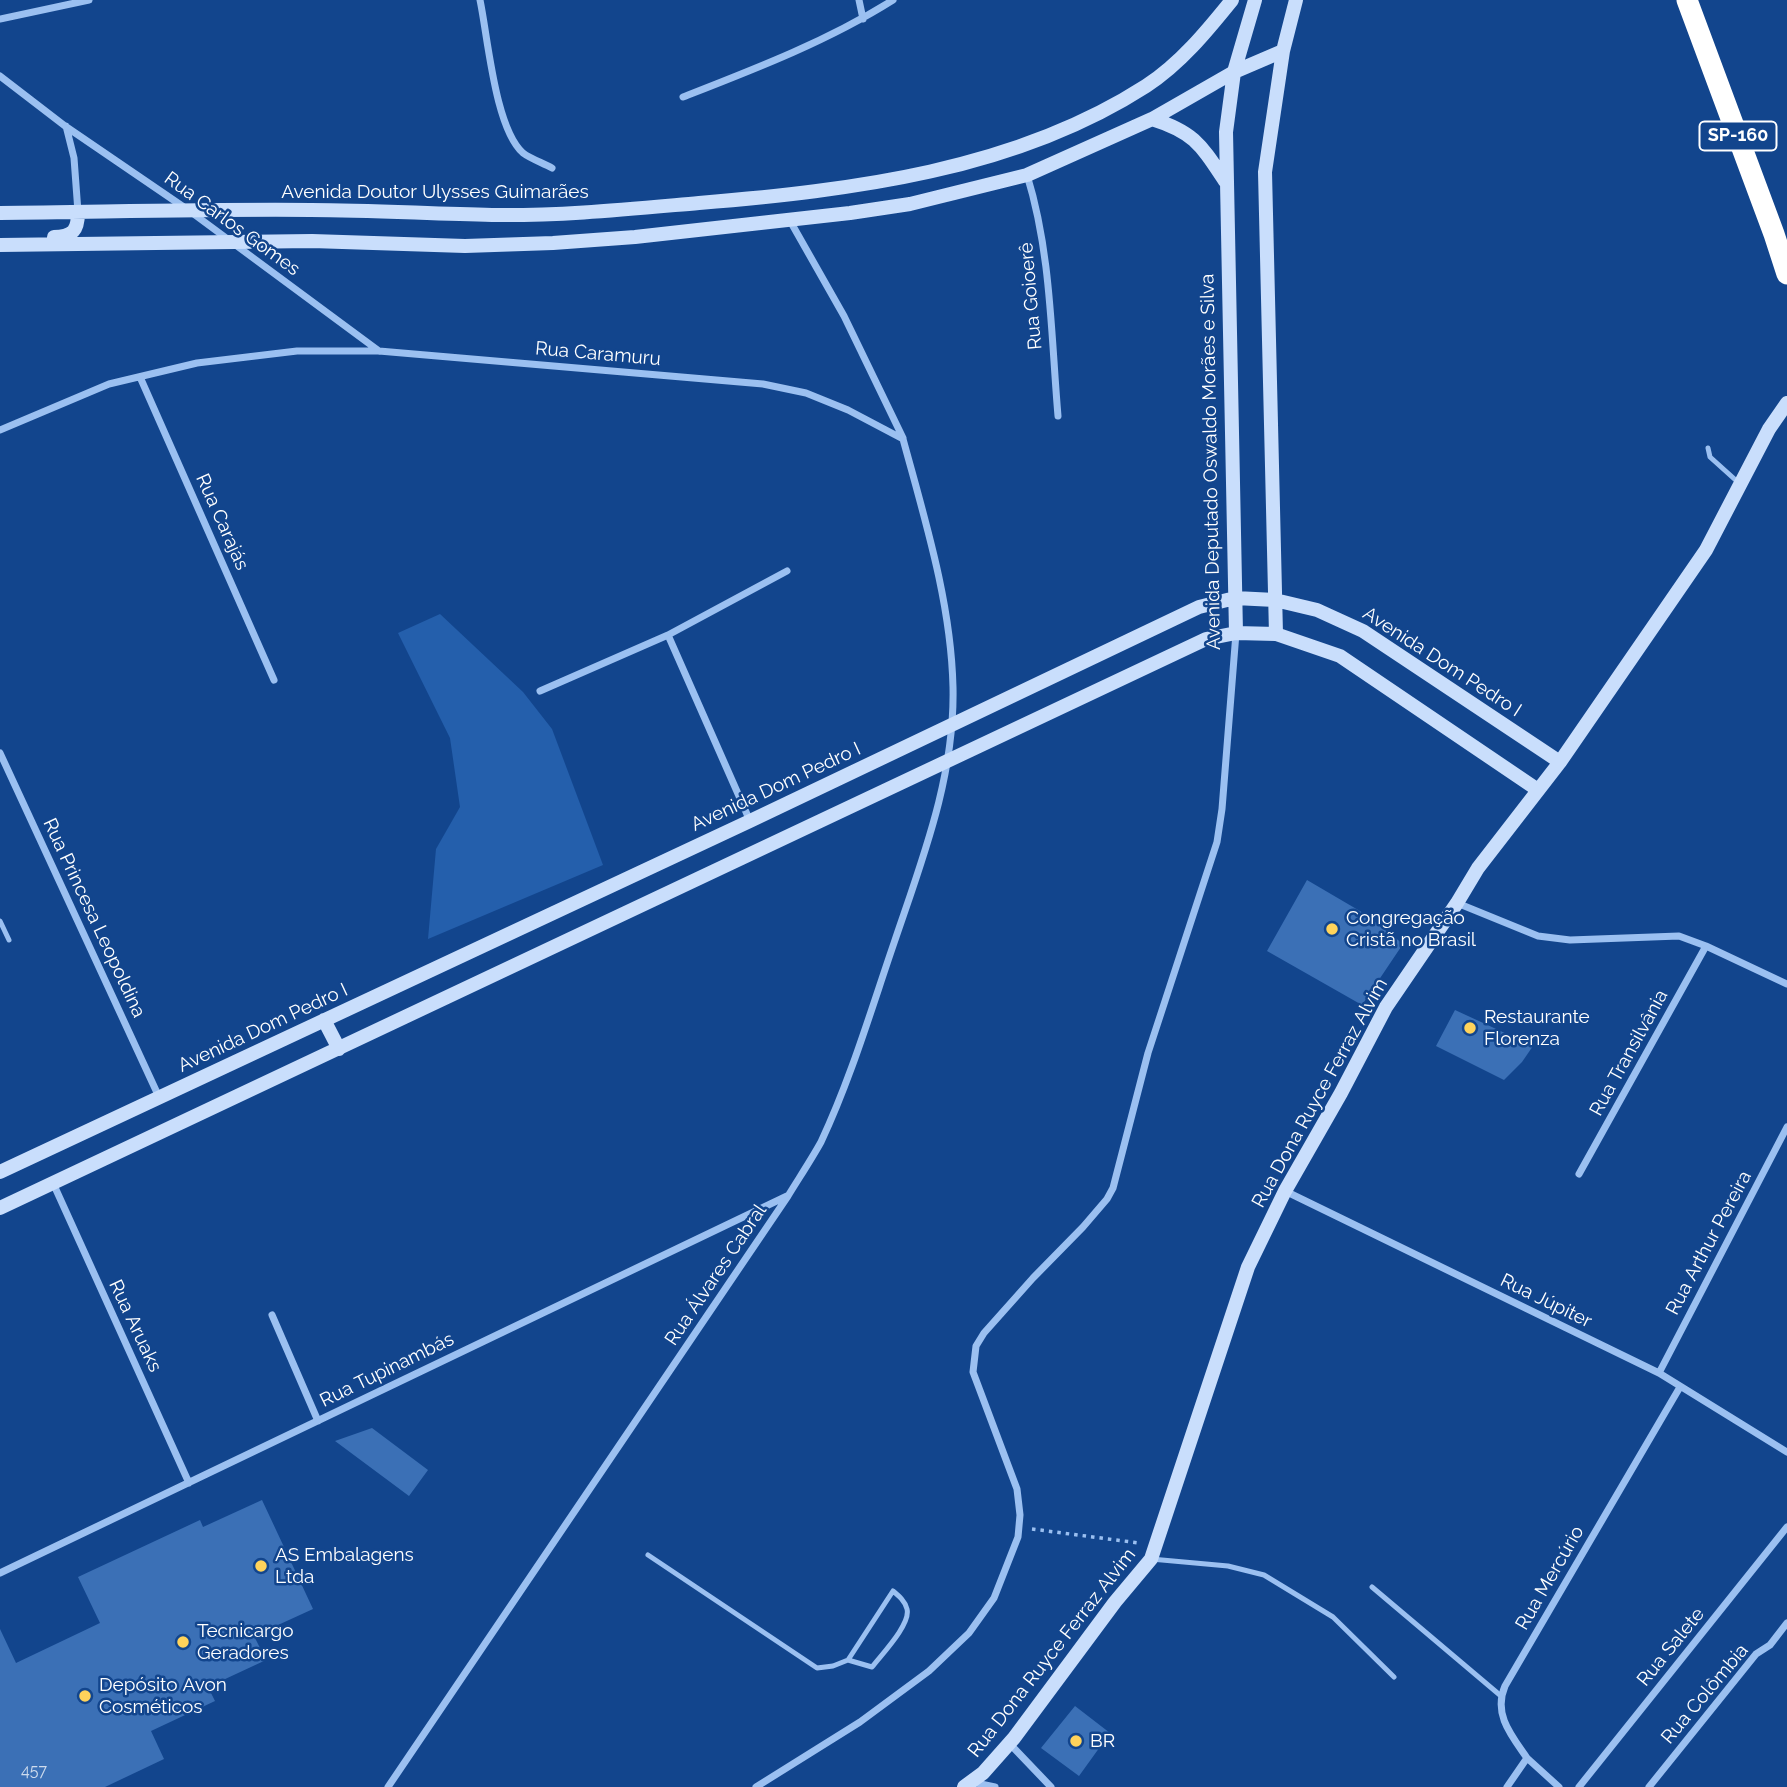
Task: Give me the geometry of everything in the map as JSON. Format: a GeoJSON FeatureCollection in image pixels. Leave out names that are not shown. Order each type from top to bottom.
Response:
{"type":"FeatureCollection","features":[{"type":"Feature","properties":{"kind":"highway","name":"SP-160"},"geometry":{"type":"LineString","coordinates":[[1687,0],[1787,274]]}},
{"type":"Feature","properties":{"kind":"street"},"geometry":{"type":"LineString","coordinates":[[0,19],[89,0]]}},
{"type":"Feature","properties":{"kind":"street"},"geometry":{"type":"LineString","coordinates":[[480,0],[500,107],[508,133],[523,153],[552,168]]}},
{"type":"Feature","properties":{"kind":"street"},"geometry":{"type":"LineString","coordinates":[[859,0],[863,19]]}},
{"type":"Feature","properties":{"kind":"street"},"geometry":{"type":"LineString","coordinates":[[683,97],[745,73],[863,19],[893,0]]}},
{"type":"Feature","properties":{"kind":"street","name":"Avenida Doutor Ulysses Guimarães"},"geometry":{"type":"LineString","coordinates":[[0,213],[312,210],[492,215],[564,214],[740,200],[949,168],[1020,148],[1104,111],[1126,98],[1177,63],[1232,0]]}},
{"type":"Feature","properties":{"kind":"street"},"geometry":{"type":"LineString","coordinates":[[1234,72],[1255,0]]}},
{"type":"Feature","properties":{"kind":"street"},"geometry":{"type":"LineString","coordinates":[[1276,634],[1265,172],[1283,51],[1296,0]]}},
{"type":"Feature","properties":{"kind":"street"},"geometry":{"type":"LineString","coordinates":[[0,245],[312,241],[465,246],[541,243],[635,237],[910,204],[1027,175],[1152,119],[1234,72],[1283,51]]}},
{"type":"Feature","properties":{"kind":"street","name":"Avenida Deputado Oswaldo Morães e Silva"},"geometry":{"type":"LineString","coordinates":[[756,1787],[860,1722],[929,1671],[969,1633],[993,1598],[1015,1546],[1020,1515],[1017,1489],[974,1372],[976,1346],[984,1333],[1107,1199],[1148,1053],[1217,842],[1236,632],[1225,181],[1226,132],[1234,72]]}},
{"type":"Feature","properties":{"kind":"street","name":"Rua Carlos Gomes"},"geometry":{"type":"LineString","coordinates":[[0,76],[379,351]]}},
{"type":"Feature","properties":{"kind":"street"},"geometry":{"type":"LineString","coordinates":[[1152,119],[1185,132],[1196,141],[1225,181]]}},
{"type":"Feature","properties":{"kind":"street"},"geometry":{"type":"LineString","coordinates":[[0,238],[70,235],[78,226],[74,158],[65,125]]}},
{"type":"Feature","properties":{"kind":"street","name":"Rua Goioerê"},"geometry":{"type":"LineString","coordinates":[[1027,175],[1037,206],[1044,247],[1058,416]]}},
{"type":"Feature","properties":{"kind":"street"},"geometry":{"type":"LineString","coordinates":[[789,219],[844,316],[903,439],[945,609],[953,685],[953,724]]}},
{"type":"Feature","properties":{"kind":"street","name":"Rua Caramuru"},"geometry":{"type":"LineString","coordinates":[[0,430],[109,384],[197,363],[297,351],[379,351],[763,384],[806,393],[827,401],[903,439]]}},
{"type":"Feature","properties":{"kind":"street","name":"Rua Carajás"},"geometry":{"type":"LineString","coordinates":[[140,377],[274,680]]}},
{"type":"Feature","properties":{"kind":"street","name":"Rua Dona Ruyce Ferraz Alvim"},"geometry":{"type":"LineString","coordinates":[[967,1785],[983,1773],[1009,1743],[1153,1552],[1248,1267],[1285,1191],[1386,1007],[1478,868],[1560,762],[1706,550],[1769,429],[1787,403]]}},
{"type":"Feature","properties":{"kind":"street"},"geometry":{"type":"LineString","coordinates":[[540,691],[667,635],[786,571]]}},
{"type":"Feature","properties":{"kind":"street","name":"Avenida Dom Pedro I"},"geometry":{"type":"LineString","coordinates":[[0,1172],[750,821],[1199,607],[1235,598],[1275,600],[1317,610],[1363,631],[1560,762]]}},
{"type":"Feature","properties":{"kind":"street"},"geometry":{"type":"LineString","coordinates":[[0,1208],[1206,639],[1236,632],[1276,634],[1340,656],[1538,790]]}},
{"type":"Feature","properties":{"kind":"street"},"geometry":{"type":"LineString","coordinates":[[667,635],[750,821]]}},
{"type":"Feature","properties":{"kind":"street","name":"Rua Álvares Cabral"},"geometry":{"type":"LineString","coordinates":[[388,1787],[788,1196],[820,1143],[849,1075],[932,831],[948,762],[953,724]]}},
{"type":"Feature","properties":{"kind":"street","name":"Rua Princesa Leopoldina"},"geometry":{"type":"LineString","coordinates":[[0,752],[159,1097]]}},
{"type":"Feature","properties":{"kind":"street"},"geometry":{"type":"LineString","coordinates":[[1457,902],[1538,936],[1570,940],[1679,936],[1787,984]]}},
{"type":"Feature","properties":{"kind":"street","name":"Rua Transilvânia"},"geometry":{"type":"LineString","coordinates":[[1579,1174],[1706,946]]}},
{"type":"Feature","properties":{"kind":"street"},"geometry":{"type":"LineString","coordinates":[[324,1020],[339,1049]]}},
{"type":"Feature","properties":{"kind":"street","name":"Rua Arthur Pereira"},"geometry":{"type":"LineString","coordinates":[[1659,1373],[1787,1127]]}},
{"type":"Feature","properties":{"kind":"street","name":"Rua Aruaks"},"geometry":{"type":"LineString","coordinates":[[53,1183],[189,1483]]}},
{"type":"Feature","properties":{"kind":"street","name":"Rua Júpiter"},"geometry":{"type":"LineString","coordinates":[[1285,1191],[1659,1373],[1787,1452]]}},
{"type":"Feature","properties":{"kind":"street","name":"Rua Tupinambás"},"geometry":{"type":"LineString","coordinates":[[0,1573],[788,1196]]}},
{"type":"Feature","properties":{"kind":"street"},"geometry":{"type":"LineString","coordinates":[[272,1315],[318,1421]]}},
{"type":"Feature","properties":{"kind":"street","name":"Rua Mercúrio"},"geometry":{"type":"LineString","coordinates":[[1501,1696],[1679,1387]]}},
{"type":"Feature","properties":{"kind":"street","name":"Rua Salete"},"geometry":{"type":"LineString","coordinates":[[1579,1787],[1787,1527]]}},
{"type":"Feature","properties":{"kind":"street","name":"Rua Colômbia"},"geometry":{"type":"LineString","coordinates":[[1649,1787],[1756,1654],[1770,1645],[1787,1623]]}},
{"type":"Feature","properties":{"kind":"street"},"geometry":{"type":"LineString","coordinates":[[1501,1696],[1503,1718],[1527,1758],[1559,1787]]}},
{"type":"Feature","properties":{"kind":"street"},"geometry":{"type":"LineString","coordinates":[[1009,1743],[1051,1787]]}},
{"type":"Feature","properties":{"kind":"street"},"geometry":{"type":"LineString","coordinates":[[1507,1787],[1527,1758]]}},
{"type":"Feature","properties":{"kind":"street"},"geometry":{"type":"LineString","coordinates":[[967,1785],[996,1787]]}},
{"type":"Feature","properties":{"kind":"lane"},"geometry":{"type":"LineString","coordinates":[[1709,448],[1710,457],[1740,484]]}},
{"type":"Feature","properties":{"kind":"lane"},"geometry":{"type":"LineString","coordinates":[[0,921],[9,940]]}},
{"type":"Feature","properties":{"kind":"lane"},"geometry":{"type":"LineString","coordinates":[[1153,1552],[1264,1575],[1334,1617],[1394,1677]]}},
{"type":"Feature","properties":{"kind":"lane"},"geometry":{"type":"LineString","coordinates":[[648,1555],[817,1668],[834,1666],[848,1660],[893,1591],[903,1600],[907,1609],[907,1620],[872,1667],[848,1660]]}},
{"type":"Feature","properties":{"kind":"lane"},"geometry":{"type":"LineString","coordinates":[[1372,1587],[1501,1696]]}},
{"type":"Feature","properties":{"kind":"path"},"geometry":{"type":"LineString","coordinates":[[1019,1527],[1153,1552]]}},
{"type":"Feature","properties":{"kind":"shaded area"},"geometry":{"type":"Polygon","coordinates":[[[440,614],[523,692],[552,729],[603,865],[428,939],[436,849],[460,807],[450,738],[398,633],[440,614]]]}},
{"type":"Feature","properties":{"kind":"building","name":"Congregação Cristã no Brasil"},"geometry":{"type":"Polygon","coordinates":[[[1307,880],[1365,914],[1403,944],[1362,1005],[1267,951],[1307,880]]]}},
{"type":"Feature","properties":{"kind":"building","name":"Restaurante Florenza"},"geometry":{"type":"Polygon","coordinates":[[[1455,1010],[1533,1046],[1504,1080],[1436,1046],[1455,1010]]]}},
{"type":"Feature","properties":{"kind":"building"},"geometry":{"type":"Polygon","coordinates":[[[372,1428],[428,1470],[409,1496],[335,1441],[372,1428]]]}},
{"type":"Feature","properties":{"kind":"building"},"geometry":{"type":"Polygon","coordinates":[[[262,1500],[313,1609],[254,1636],[266,1660],[208,1687],[215,1701],[151,1731],[164,1759],[105,1787],[0,1787],[0,1629],[16,1663],[100,1623],[78,1577],[200,1520],[203,1527],[262,1500]]]}},
{"type":"Feature","properties":{"kind":"building","name":"BR"},"geometry":{"type":"Polygon","coordinates":[[[1075,1706],[1110,1733],[1079,1776],[1041,1748],[1075,1706]]]}},
{"type":"Feature","properties":{"kind":"place","name":"Congregação Cristã no Brasil"},"geometry":{"type":"Point","coordinates":[1332,929]}},
{"type":"Feature","properties":{"kind":"place","name":"Restaurante Florenza"},"geometry":{"type":"Point","coordinates":[1470,1028]}},
{"type":"Feature","properties":{"kind":"place","name":"AS Embalagens Ltda"},"geometry":{"type":"Point","coordinates":[261,1566]}},
{"type":"Feature","properties":{"kind":"place","name":"Tecnicargo Geradores"},"geometry":{"type":"Point","coordinates":[183,1642]}},
{"type":"Feature","properties":{"kind":"place","name":"Depósito Avon Cosméticos"},"geometry":{"type":"Point","coordinates":[85,1696]}},
{"type":"Feature","properties":{"kind":"place","name":"BR"},"geometry":{"type":"Point","coordinates":[1076,1741]}}]}
